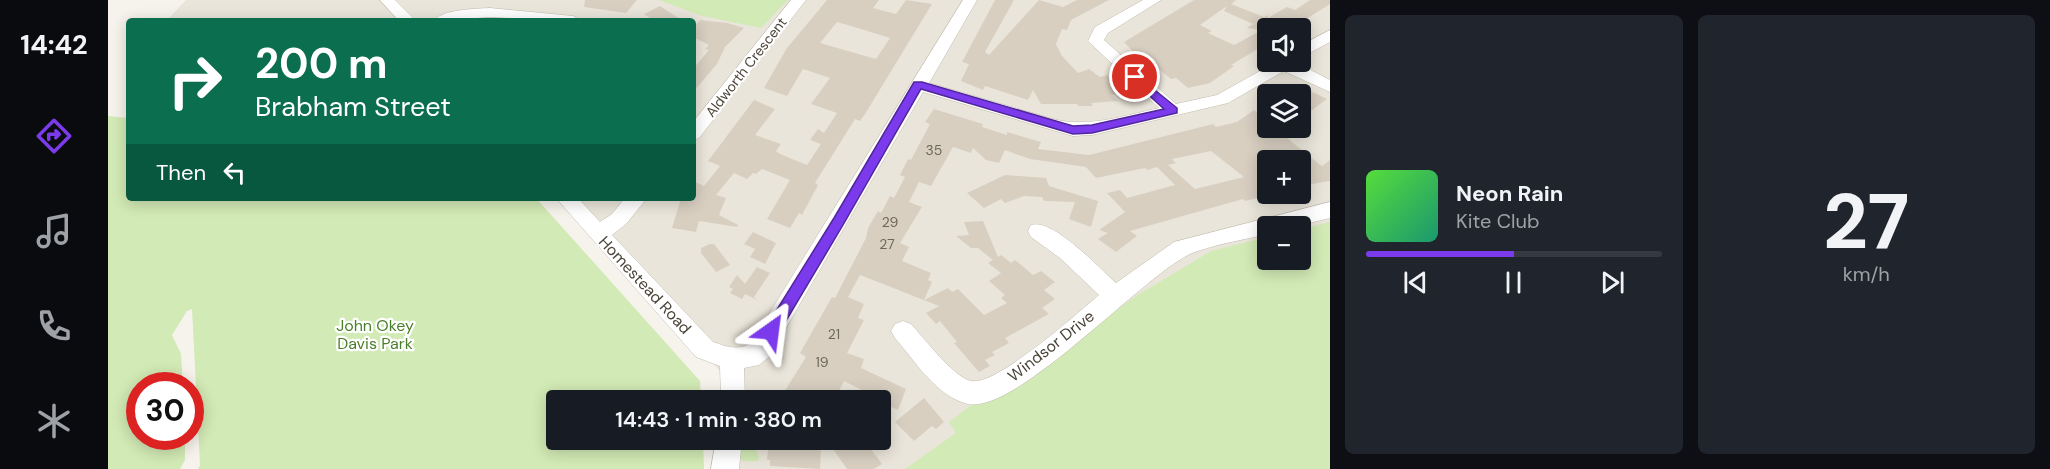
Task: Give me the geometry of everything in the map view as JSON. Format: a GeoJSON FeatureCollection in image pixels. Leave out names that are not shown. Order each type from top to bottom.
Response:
{"type":"FeatureCollection","features":[{"type":"Feature","properties":{"kind":"street"},"geometry":{"type":"LineString","coordinates":[[387,0],[405,18]]}},
{"type":"Feature","properties":{"kind":"street","name":"Aldworth Crescent"},"geometry":{"type":"LineString","coordinates":[[696,130],[799,0]]}},
{"type":"Feature","properties":{"kind":"street"},"geometry":{"type":"LineString","coordinates":[[733,390],[732,359],[750,357],[760,350],[839,222],[970,0]]}},
{"type":"Feature","properties":{"kind":"street"},"geometry":{"type":"LineString","coordinates":[[1154,0],[1101,30],[1096,41],[1173,111]]}},
{"type":"Feature","properties":{"kind":"street"},"geometry":{"type":"LineString","coordinates":[[451,18],[488,11],[548,18]]}},
{"type":"Feature","properties":{"kind":"street"},"geometry":{"type":"LineString","coordinates":[[1311,46],[1330,35]]}},
{"type":"Feature","properties":{"kind":"street"},"geometry":{"type":"LineString","coordinates":[[918,85],[1073,130],[1092,129],[1229,96],[1270,72]]}},
{"type":"Feature","properties":{"kind":"street"},"geometry":{"type":"LineString","coordinates":[[1302,72],[1330,87]]}},
{"type":"Feature","properties":{"kind":"street","name":"Homestead Road"},"geometry":{"type":"LineString","coordinates":[[569,201],[705,350],[732,359]]}},
{"type":"Feature","properties":{"kind":"street"},"geometry":{"type":"LineString","coordinates":[[598,234],[619,219],[635,201]]}},
{"type":"Feature","properties":{"kind":"street","name":"Windsor Drive"},"geometry":{"type":"LineString","coordinates":[[903,331],[949,382],[970,393],[992,390],[1020,373],[1115,296],[1182,248],[1330,210]]}},
{"type":"Feature","properties":{"kind":"street"},"geometry":{"type":"LineString","coordinates":[[1038,231],[1068,252],[1115,296]]}},
{"type":"Feature","properties":{"kind":"street"},"geometry":{"type":"LineString","coordinates":[[725,469],[728,450]]}},
{"type":"Feature","properties":{"kind":"shaded area"},"geometry":{"type":"Polygon","coordinates":[[[186,0],[1330,0],[1330,405],[1226,469],[722,469],[722,450],[891,450],[891,390],[721,390],[721,372],[558,201],[696,201],[696,18],[169,18],[186,0]]]}},
{"type":"Feature","properties":{"kind":"green space"},"geometry":{"type":"Polygon","coordinates":[[[659,0],[788,0],[761,28],[702,16],[659,0]]]}},
{"type":"Feature","properties":{"kind":"green space","name":"John Okey Davis Park"},"geometry":{"type":"Polygon","coordinates":[[[108,116],[126,118],[126,201],[539,201],[700,381],[700,390],[546,390],[546,450],[703,450],[704,469],[198,469],[199,450],[204,450],[204,372],[195,372],[192,309],[187,311],[172,335],[181,354],[182,372],[126,372],[126,450],[185,450],[185,460],[180,469],[108,469],[108,116]]]}},
{"type":"Feature","properties":{"kind":"green space"},"geometry":{"type":"Polygon","coordinates":[[[1330,222],[1330,469],[905,469],[956,433],[949,422],[974,403],[991,402],[1136,296],[1211,251],[1257,240],[1257,270],[1311,270],[1311,227],[1330,222]]]}},
{"type":"Feature","properties":{"kind":"green space"},"geometry":{"type":"Polygon","coordinates":[[[738,450],[756,450],[759,457],[758,461],[743,461],[738,457],[738,450]]]}},
{"type":"Feature","properties":{"kind":"building"},"geometry":{"type":"Polygon","coordinates":[[[585,0],[637,0],[626,13],[584,7],[585,0]]]}},
{"type":"Feature","properties":{"kind":"building"},"geometry":{"type":"Polygon","coordinates":[[[827,0],[879,0],[873,8],[896,14],[906,0],[932,4],[865,114],[860,121],[855,119],[815,183],[818,185],[802,215],[799,213],[790,228],[767,219],[790,180],[762,169],[747,179],[734,173],[716,195],[726,198],[719,215],[738,225],[737,227],[699,221],[696,232],[672,228],[680,201],[696,201],[696,182],[704,186],[720,166],[708,161],[754,100],[775,109],[755,135],[781,144],[776,151],[780,154],[807,165],[821,144],[810,140],[818,129],[824,133],[837,113],[811,104],[830,78],[803,69],[787,96],[764,88],[787,48],[827,0]],[[837,22],[820,43],[876,59],[890,38],[837,22]]]}},
{"type":"Feature","properties":{"kind":"building"},"geometry":{"type":"Polygon","coordinates":[[[995,0],[1014,0],[985,52],[989,55],[1039,0],[1063,7],[1077,0],[1109,0],[1071,20],[1067,30],[1062,29],[1056,44],[1062,56],[1078,73],[1089,69],[1100,77],[1107,75],[1123,93],[1111,95],[1118,101],[1091,103],[1093,106],[1041,104],[1033,90],[1028,100],[985,86],[983,90],[961,81],[969,64],[962,62],[995,0]]]}},
{"type":"Feature","properties":{"kind":"building"},"geometry":{"type":"Polygon","coordinates":[[[1194,0],[1236,0],[1231,4],[1264,17],[1268,15],[1268,18],[1257,18],[1257,29],[1247,28],[1253,24],[1224,11],[1227,6],[1200,25],[1212,31],[1208,33],[1234,45],[1257,33],[1257,49],[1231,65],[1234,66],[1210,83],[1188,88],[1176,78],[1171,79],[1143,56],[1137,56],[1124,42],[1194,0]]]}},
{"type":"Feature","properties":{"kind":"building"},"geometry":{"type":"Polygon","coordinates":[[[1310,0],[1330,0],[1330,4],[1308,18],[1268,18],[1287,7],[1295,10],[1310,0]]]}},
{"type":"Feature","properties":{"kind":"building"},"geometry":{"type":"Polygon","coordinates":[[[660,6],[678,18],[650,18],[644,14],[660,6]]]}},
{"type":"Feature","properties":{"kind":"building"},"geometry":{"type":"Polygon","coordinates":[[[700,20],[727,23],[744,28],[725,47],[717,64],[696,88],[696,65],[709,50],[705,49],[709,45],[696,38],[696,25],[700,20]]]}},
{"type":"Feature","properties":{"kind":"building"},"geometry":{"type":"Polygon","coordinates":[[[1311,91],[1327,99],[1311,111],[1311,91]]]}},
{"type":"Feature","properties":{"kind":"building"},"geometry":{"type":"Polygon","coordinates":[[[934,109],[983,124],[982,127],[1007,135],[1007,132],[1041,142],[1038,149],[1089,155],[1213,124],[1216,127],[1237,122],[1254,110],[1257,112],[1257,138],[1287,138],[1302,150],[1257,150],[1257,198],[1245,201],[1243,199],[1130,231],[1137,236],[1116,252],[1098,239],[1108,233],[1099,230],[1125,212],[1107,193],[1120,190],[1127,198],[1175,185],[1157,167],[1096,178],[1086,167],[1030,159],[1005,150],[999,163],[986,160],[973,148],[971,153],[953,147],[931,186],[919,182],[909,202],[922,207],[900,243],[909,247],[902,261],[931,273],[928,280],[932,282],[924,300],[948,288],[952,292],[958,289],[984,315],[1007,303],[1001,298],[1005,295],[989,281],[1001,273],[988,263],[993,260],[978,248],[971,248],[956,236],[969,235],[964,222],[983,221],[998,257],[1001,255],[1011,263],[1015,260],[1033,275],[1041,271],[1055,282],[1044,290],[1055,299],[1042,308],[1049,314],[1005,338],[1009,343],[992,352],[995,355],[985,360],[990,366],[979,372],[954,343],[957,342],[940,321],[936,324],[926,313],[939,306],[860,275],[848,297],[864,304],[858,318],[864,320],[847,353],[864,359],[861,368],[906,389],[898,410],[891,407],[891,390],[862,390],[844,381],[839,390],[785,390],[806,357],[800,353],[832,297],[835,298],[866,238],[868,228],[878,211],[881,213],[890,196],[894,198],[905,177],[900,175],[908,159],[911,160],[930,124],[925,122],[934,109]],[[1211,151],[1172,159],[1176,163],[1168,165],[1195,189],[1244,177],[1211,151]]]}},
{"type":"Feature","properties":{"kind":"building"},"geometry":{"type":"Polygon","coordinates":[[[1311,157],[1322,166],[1330,160],[1330,181],[1311,184],[1311,157]]]}},
{"type":"Feature","properties":{"kind":"building"},"geometry":{"type":"Polygon","coordinates":[[[1005,175],[1046,178],[1049,186],[1098,201],[1091,227],[1069,219],[1075,202],[1044,201],[1042,197],[1024,196],[1005,203],[1001,199],[984,208],[967,193],[1005,175]]]}},
{"type":"Feature","properties":{"kind":"building"},"geometry":{"type":"Polygon","coordinates":[[[753,232],[776,243],[765,264],[750,257],[755,249],[744,244],[753,232]]]}},
{"type":"Feature","properties":{"kind":"building"},"geometry":{"type":"Polygon","coordinates":[[[714,244],[730,265],[716,272],[701,253],[701,248],[714,244]]]}},
{"type":"Feature","properties":{"kind":"building"},"geometry":{"type":"Polygon","coordinates":[[[757,267],[770,273],[754,297],[757,300],[745,294],[742,299],[730,293],[733,289],[729,287],[737,275],[745,284],[757,267]]]}},
{"type":"Feature","properties":{"kind":"building"},"geometry":{"type":"Polygon","coordinates":[[[924,398],[944,422],[936,429],[932,426],[914,441],[895,422],[924,398]]]}},
{"type":"Feature","properties":{"kind":"building"},"geometry":{"type":"Polygon","coordinates":[[[768,450],[821,450],[820,469],[770,466],[770,460],[767,460],[768,450]]]}},
{"type":"Feature","properties":{"kind":"building"},"geometry":{"type":"Polygon","coordinates":[[[834,450],[872,450],[882,464],[874,469],[847,469],[834,450]]]}},
{"type":"Feature","properties":{"kind":"route"},"geometry":{"type":"LineString","coordinates":[[771,331],[839,222],[868,168],[918,85],[1073,130],[1092,129],[1173,111],[1135,77]]}}]}
